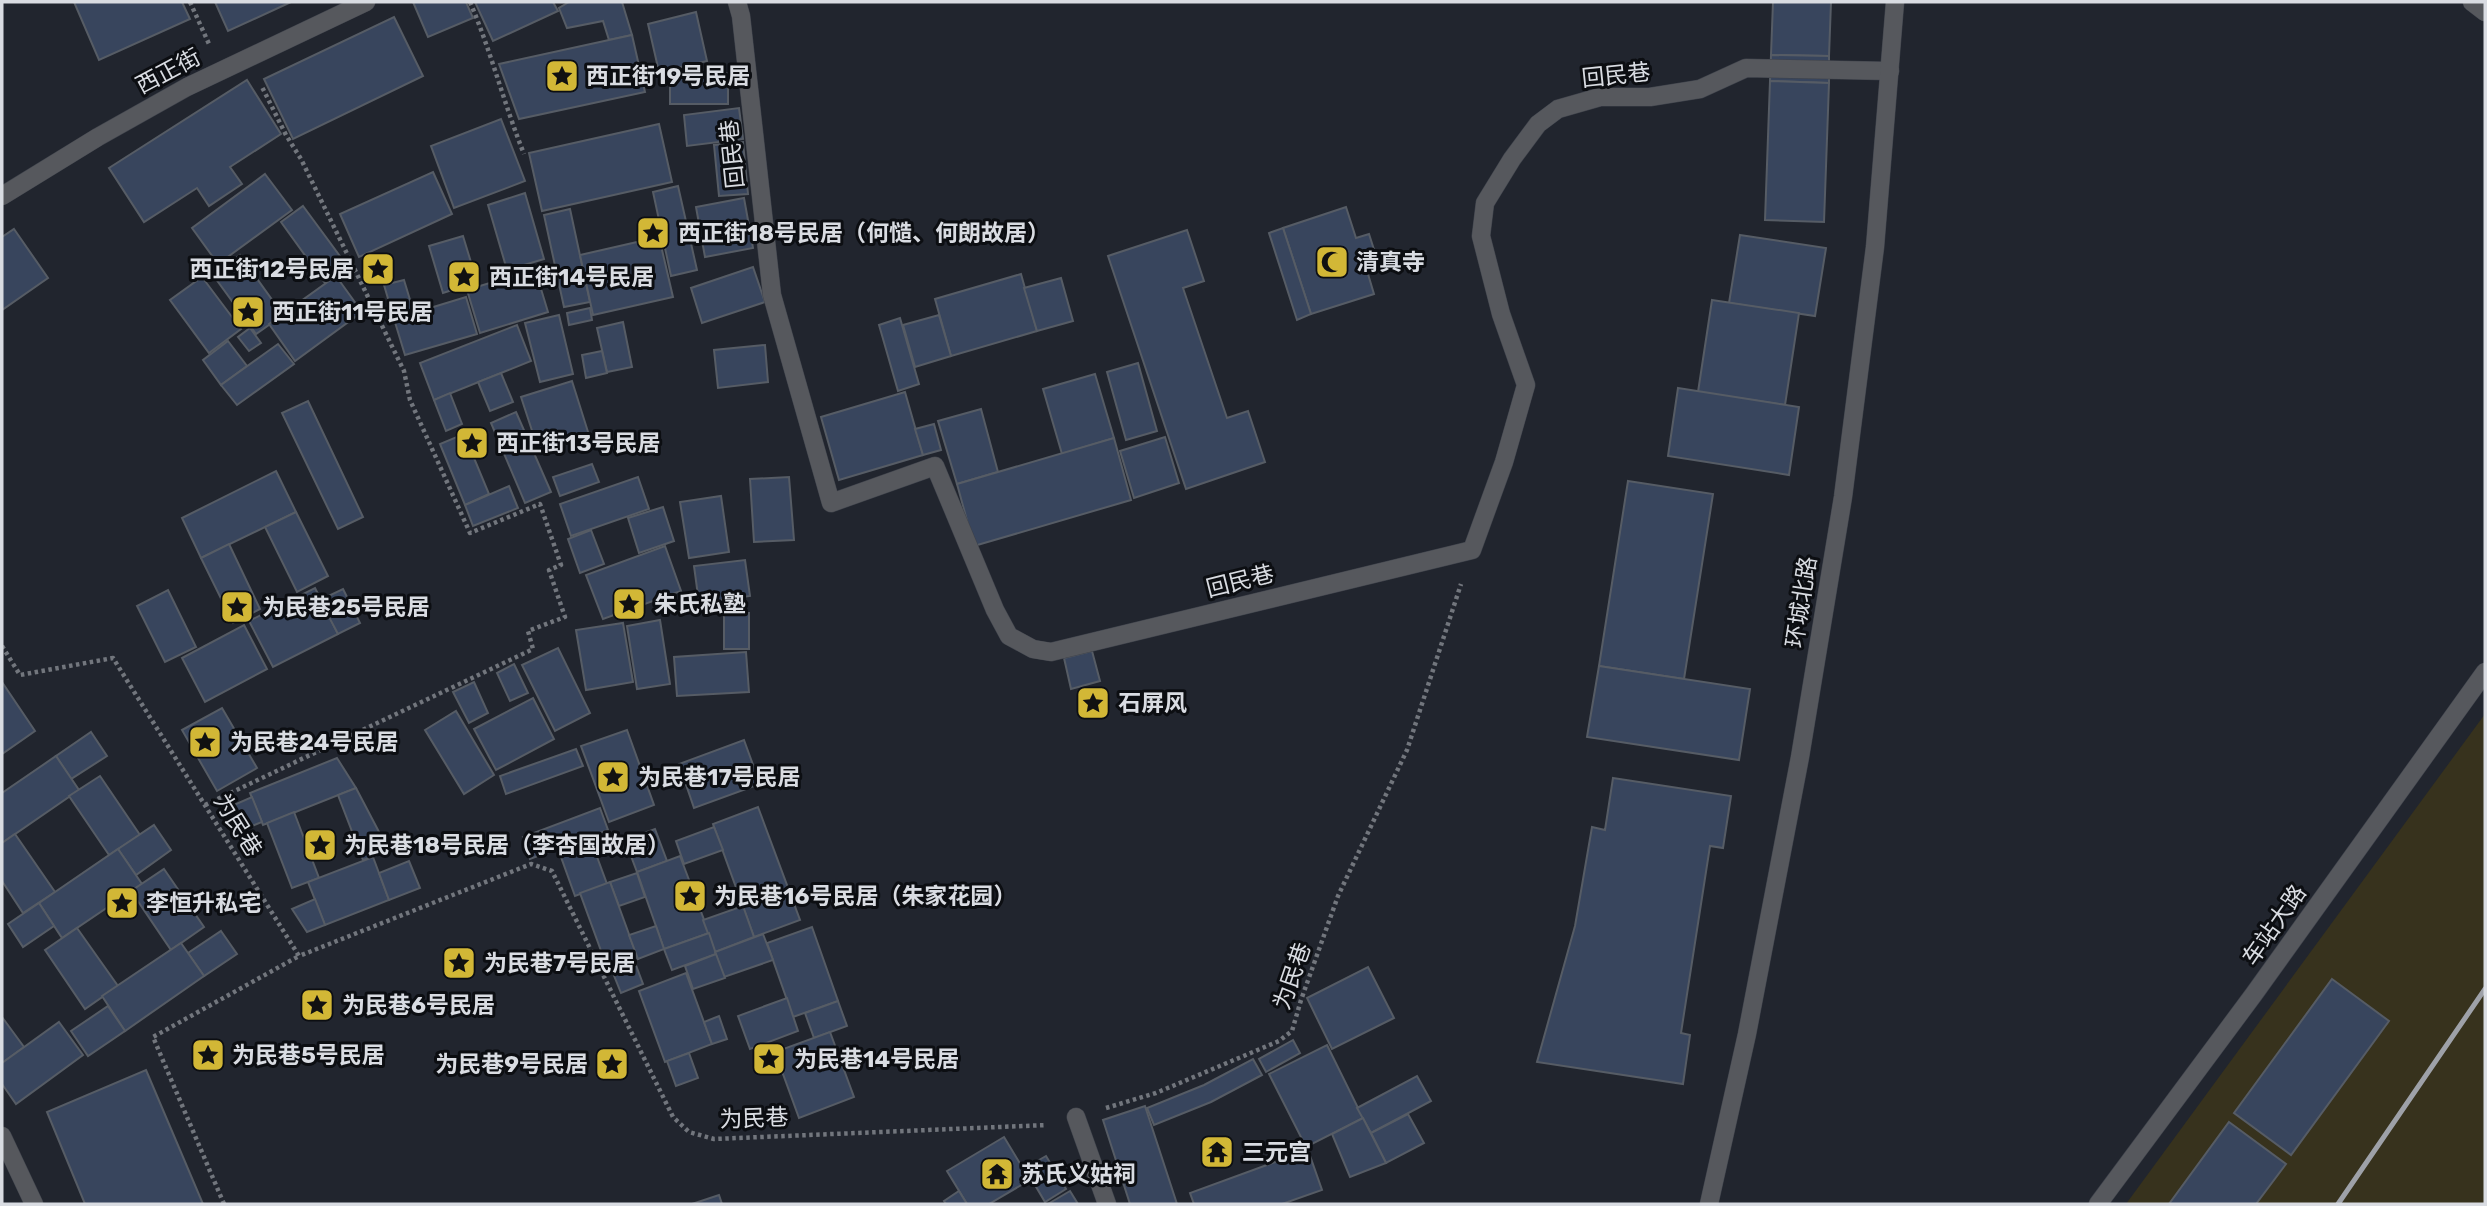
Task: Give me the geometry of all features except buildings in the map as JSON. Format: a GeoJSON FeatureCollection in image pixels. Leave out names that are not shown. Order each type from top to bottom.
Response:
{"type":"FeatureCollection","features":[{"type":"Feature","properties":{"kind":"street","name":"西正街"},"geometry":{"type":"LineString","coordinates":[[2,196],[98,137],[220,70],[366,2]]}},
{"type":"Feature","properties":{"kind":"street","name":"回民巷"},"geometry":{"type":"LineString","coordinates":[[737,2],[741,16],[772,295],[831,503],[935,466],[995,610],[1009,635],[1032,649],[1051,652],[1472,550],[1504,462],[1526,385],[1501,314],[1481,236],[1485,203],[1538,124],[1558,109],[1600,97],[1650,97],[1700,89],[1746,68],[1889,71]]}},
{"type":"Feature","properties":{"kind":"street","name":"环城北路"},"geometry":{"type":"LineString","coordinates":[[1709,1204],[1747,1034],[1795,783],[1843,496],[1875,247],[1895,2]]}},
{"type":"Feature","properties":{"kind":"street"},"geometry":{"type":"LineString","coordinates":[[2472,2],[2485,12]]}},
{"type":"Feature","properties":{"kind":"street","name":"车站大路"},"geometry":{"type":"LineString","coordinates":[[2098,1204],[2254,994],[2485,672]]}},
{"type":"Feature","properties":{"kind":"street"},"geometry":{"type":"LineString","coordinates":[[1076,1117],[1107,1204]]}},
{"type":"Feature","properties":{"kind":"street"},"geometry":{"type":"LineString","coordinates":[[2,1136],[34,1204]]}},
{"type":"Feature","properties":{"kind":"path"},"geometry":{"type":"LineString","coordinates":[[190,2],[220,70]]}},
{"type":"Feature","properties":{"kind":"path"},"geometry":{"type":"LineString","coordinates":[[470,2],[524,154]]}},
{"type":"Feature","properties":{"kind":"path"},"geometry":{"type":"LineString","coordinates":[[205,805],[533,649],[528,631],[565,617],[549,570],[561,565],[540,504],[470,533],[410,400],[404,371],[248,57]]}},
{"type":"Feature","properties":{"kind":"path","name":"为民巷"},"geometry":{"type":"LineString","coordinates":[[2,646],[20,675],[113,658],[299,956],[531,864],[552,871],[673,1117],[689,1132],[714,1139],[1044,1126],[1156,1093],[1279,1041],[1292,1031],[1338,896],[1407,750],[1472,550]]}},
{"type":"Feature","properties":{"kind":"path"},"geometry":{"type":"LineString","coordinates":[[224,1204],[153,1037],[299,956]]}},
{"type":"Feature","properties":{"kind":"shaded area"},"geometry":{"type":"Polygon","coordinates":[[[2485,714],[2485,1204],[2126,1204],[2485,714]]]}},
{"type":"Feature","properties":{"kind":"railway"},"geometry":{"type":"LineString","coordinates":[[2338,1204],[2485,989]]}},
{"type":"Feature","properties":{"kind":"place","name":"西正街19号民居"},"geometry":{"type":"Point","coordinates":[562,76]}},
{"type":"Feature","properties":{"kind":"place","name":"西正街18号民居（何慥、何朗故居）"},"geometry":{"type":"Point","coordinates":[653,233]}},
{"type":"Feature","properties":{"kind":"place","name":"清真寺"},"geometry":{"type":"Point","coordinates":[1332,262]}},
{"type":"Feature","properties":{"kind":"place","name":"西正街12号民居"},"geometry":{"type":"Point","coordinates":[378,269]}},
{"type":"Feature","properties":{"kind":"place","name":"西正街14号民居"},"geometry":{"type":"Point","coordinates":[464,277]}},
{"type":"Feature","properties":{"kind":"place","name":"西正街11号民居"},"geometry":{"type":"Point","coordinates":[248,312]}},
{"type":"Feature","properties":{"kind":"place","name":"西正街13号民居"},"geometry":{"type":"Point","coordinates":[472,443]}},
{"type":"Feature","properties":{"kind":"place","name":"朱氏私塾"},"geometry":{"type":"Point","coordinates":[629,604]}},
{"type":"Feature","properties":{"kind":"place","name":"为民巷25号民居"},"geometry":{"type":"Point","coordinates":[237,607]}},
{"type":"Feature","properties":{"kind":"place","name":"石屏风"},"geometry":{"type":"Point","coordinates":[1093,703]}},
{"type":"Feature","properties":{"kind":"place","name":"为民巷24号民居"},"geometry":{"type":"Point","coordinates":[205,742]}},
{"type":"Feature","properties":{"kind":"place","name":"为民巷17号民居"},"geometry":{"type":"Point","coordinates":[613,777]}},
{"type":"Feature","properties":{"kind":"place","name":"为民巷18号民居（李杏国故居）"},"geometry":{"type":"Point","coordinates":[320,845]}},
{"type":"Feature","properties":{"kind":"place","name":"为民巷16号民居（朱家花园）"},"geometry":{"type":"Point","coordinates":[690,896]}},
{"type":"Feature","properties":{"kind":"place","name":"李恒升私宅"},"geometry":{"type":"Point","coordinates":[122,903]}},
{"type":"Feature","properties":{"kind":"place","name":"为民巷7号民居"},"geometry":{"type":"Point","coordinates":[459,963]}},
{"type":"Feature","properties":{"kind":"place","name":"为民巷6号民居"},"geometry":{"type":"Point","coordinates":[317,1005]}},
{"type":"Feature","properties":{"kind":"place","name":"为民巷5号民居"},"geometry":{"type":"Point","coordinates":[208,1055]}},
{"type":"Feature","properties":{"kind":"place","name":"为民巷14号民居"},"geometry":{"type":"Point","coordinates":[769,1059]}},
{"type":"Feature","properties":{"kind":"place","name":"为民巷9号民居"},"geometry":{"type":"Point","coordinates":[612,1064]}},
{"type":"Feature","properties":{"kind":"place","name":"三元宫"},"geometry":{"type":"Point","coordinates":[1217,1152]}},
{"type":"Feature","properties":{"kind":"place","name":"苏氏义姑祠"},"geometry":{"type":"Point","coordinates":[997,1174]}}]}
